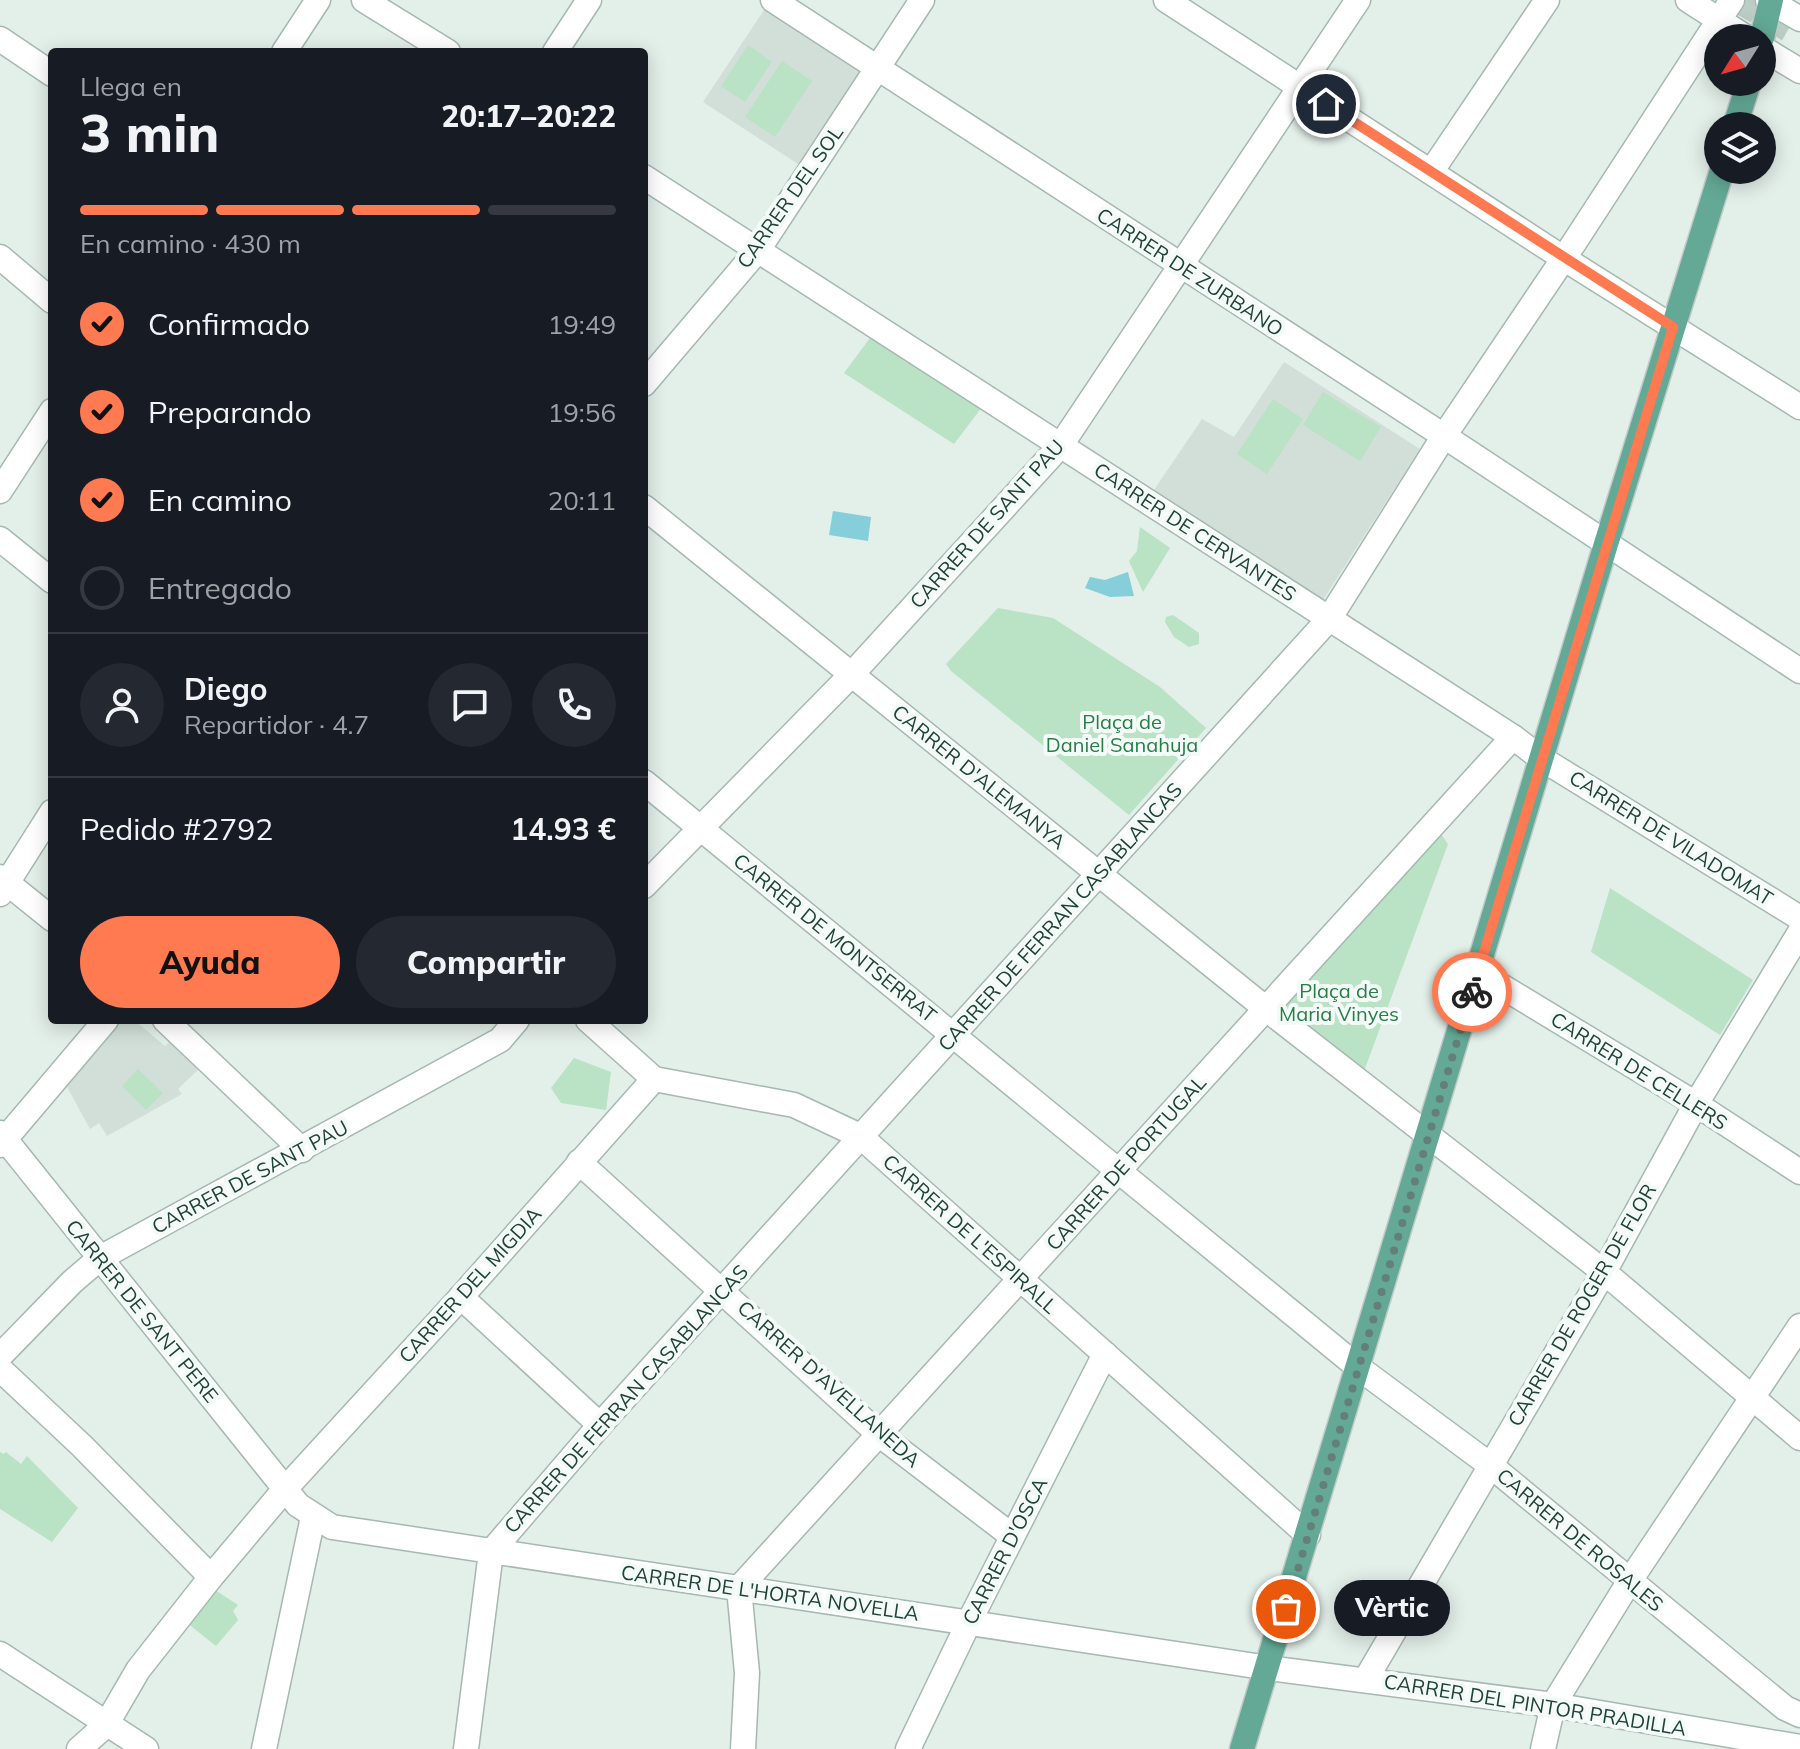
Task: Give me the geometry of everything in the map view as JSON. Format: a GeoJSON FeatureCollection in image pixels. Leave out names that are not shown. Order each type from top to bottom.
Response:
{"type":"FeatureCollection","features":[{"type":"Feature","properties":{"kind":"main road"},"geometry":{"type":"LineString","coordinates":[[1765,24],[1770,1]]}},
{"type":"Feature","properties":{"kind":"main road"},"geometry":{"type":"LineString","coordinates":[[1242,1749],[1718,184]]}},
{"type":"Feature","properties":{"kind":"street"},"geometry":{"type":"LineString","coordinates":[[287,48],[318,0]]}},
{"type":"Feature","properties":{"kind":"street"},"geometry":{"type":"LineString","coordinates":[[364,0],[442,48]]}},
{"type":"Feature","properties":{"kind":"street"},"geometry":{"type":"LineString","coordinates":[[558,48],[589,0]]}},
{"type":"Feature","properties":{"kind":"street","name":"CARRER DE ZURBANO"},"geometry":{"type":"LineString","coordinates":[[773,0],[1800,671]]}},
{"type":"Feature","properties":{"kind":"street","name":"CARRER DEL SOL"},"geometry":{"type":"LineString","coordinates":[[648,379],[758,250],[922,0]]}},
{"type":"Feature","properties":{"kind":"street"},"geometry":{"type":"LineString","coordinates":[[1166,0],[1673,327],[1796,395]]}},
{"type":"Feature","properties":{"kind":"street","name":"CARRER DE SANT PAU"},"geometry":{"type":"LineString","coordinates":[[648,882],[852,674],[1061,445],[1358,0]]}},
{"type":"Feature","properties":{"kind":"street"},"geometry":{"type":"LineString","coordinates":[[1431,172],[1547,0]]}},
{"type":"Feature","properties":{"kind":"street"},"geometry":{"type":"LineString","coordinates":[[1770,1],[1800,71]]}},
{"type":"Feature","properties":{"kind":"street"},"geometry":{"type":"LineString","coordinates":[[1710,5],[1731,24]]}},
{"type":"Feature","properties":{"kind":"street","name":"CARRER DE FERRAN CASABLANCAS"},"geometry":{"type":"LineString","coordinates":[[491,1552],[600,1425],[1329,619],[1444,436],[1563,258],[1710,5]]}},
{"type":"Feature","properties":{"kind":"street"},"geometry":{"type":"LineString","coordinates":[[0,39],[48,71]]}},
{"type":"Feature","properties":{"kind":"street","name":"CARRER DE CERVANTES"},"geometry":{"type":"LineString","coordinates":[[648,180],[1513,737],[1542,759]]}},
{"type":"Feature","properties":{"kind":"street"},"geometry":{"type":"LineString","coordinates":[[0,257],[48,298]]}},
{"type":"Feature","properties":{"kind":"street"},"geometry":{"type":"LineString","coordinates":[[0,491],[48,417]]}},
{"type":"Feature","properties":{"kind":"street","name":"CARRER D'ALEMANYA"},"geometry":{"type":"LineString","coordinates":[[648,510],[1265,1008],[1604,1272],[1800,1438]]}},
{"type":"Feature","properties":{"kind":"street"},"geometry":{"type":"LineString","coordinates":[[0,539],[48,578]]}},
{"type":"Feature","properties":{"kind":"street","name":"CARRER DE PORTUGAL"},"geometry":{"type":"LineString","coordinates":[[739,1588],[1513,737]]}},
{"type":"Feature","properties":{"kind":"street","name":"CARRER DE VILADOMAT"},"geometry":{"type":"LineString","coordinates":[[1542,759],[1800,918]]}},
{"type":"Feature","properties":{"kind":"street","name":"CARRER DE MONTSERRAT"},"geometry":{"type":"LineString","coordinates":[[648,785],[1120,1169],[1359,1368]]}},
{"type":"Feature","properties":{"kind":"street"},"geometry":{"type":"LineString","coordinates":[[48,818],[3,884],[48,916]]}},
{"type":"Feature","properties":{"kind":"street","name":"CARRER DE ROGER DE FLOR"},"geometry":{"type":"LineString","coordinates":[[1366,1679],[1604,1272],[1696,1104],[1800,932]]}},
{"type":"Feature","properties":{"kind":"street","name":"CARRER DE CELLERS"},"geometry":{"type":"LineString","coordinates":[[1478,972],[1696,1104],[1800,1172]]}},
{"type":"Feature","properties":{"kind":"street"},"geometry":{"type":"LineString","coordinates":[[1,1139],[102,1024]]}},
{"type":"Feature","properties":{"kind":"street"},"geometry":{"type":"LineString","coordinates":[[169,1024],[302,1150]]}},
{"type":"Feature","properties":{"kind":"street","name":"CARRER DE SANT PAU"},"geometry":{"type":"LineString","coordinates":[[0,1356],[72,1282],[100,1258],[500,1040],[514,1024]]}},
{"type":"Feature","properties":{"kind":"street"},"geometry":{"type":"LineString","coordinates":[[592,1024],[654,1079]]}},
{"type":"Feature","properties":{"kind":"street","name":"CARRER DE L'ESPIRALL"},"geometry":{"type":"LineString","coordinates":[[654,1079],[794,1105],[860,1136],[1308,1535]]}},
{"type":"Feature","properties":{"kind":"street","name":"CARRER DEL MIGDIA"},"geometry":{"type":"LineString","coordinates":[[79,1749],[106,1725],[138,1670],[285,1489],[654,1079]]}},
{"type":"Feature","properties":{"kind":"street","name":"CARRER DE SANT PERE"},"geometry":{"type":"LineString","coordinates":[[1,1139],[285,1489]]}},
{"type":"Feature","properties":{"kind":"street","name":"CARRER D'AVELLANEDA"},"geometry":{"type":"LineString","coordinates":[[579,1162],[880,1435],[1012,1536]]}},
{"type":"Feature","properties":{"kind":"street"},"geometry":{"type":"LineString","coordinates":[[461,1297],[600,1425]]}},
{"type":"Feature","properties":{"kind":"street"},"geometry":{"type":"LineString","coordinates":[[1543,1749],[1553,1705],[1629,1582],[1800,1326]]}},
{"type":"Feature","properties":{"kind":"street","name":"CARRER D'OSCA"},"geometry":{"type":"LineString","coordinates":[[908,1749],[1105,1354]]}},
{"type":"Feature","properties":{"kind":"street","name":"CARRER DE ROSALES"},"geometry":{"type":"LineString","coordinates":[[1359,1368],[1490,1465],[1785,1708],[1800,1715]]}},
{"type":"Feature","properties":{"kind":"street"},"geometry":{"type":"LineString","coordinates":[[0,1369],[82,1446],[211,1577]]}},
{"type":"Feature","properties":{"kind":"street","name":"CARRER DE L'HORTA NOVELLA"},"geometry":{"type":"LineString","coordinates":[[285,1489],[298,1505],[332,1527],[1269,1668]]}},
{"type":"Feature","properties":{"kind":"street"},"geometry":{"type":"LineString","coordinates":[[264,1749],[313,1517]]}},
{"type":"Feature","properties":{"kind":"street"},"geometry":{"type":"LineString","coordinates":[[466,1749],[491,1552]]}},
{"type":"Feature","properties":{"kind":"street"},"geometry":{"type":"LineString","coordinates":[[739,1588],[747,1673],[743,1749]]}},
{"type":"Feature","properties":{"kind":"street"},"geometry":{"type":"LineString","coordinates":[[0,1654],[146,1749]]}},
{"type":"Feature","properties":{"kind":"street","name":"CARRER DEL PINTOR PRADILLA"},"geometry":{"type":"LineString","coordinates":[[1269,1668],[1553,1705],[1800,1747]]}},
{"type":"Feature","properties":{"kind":"shaded area"},"geometry":{"type":"Polygon","coordinates":[[[766,7],[864,72],[801,166],[703,102],[766,7]]]}},
{"type":"Feature","properties":{"kind":"shaded area"},"geometry":{"type":"Polygon","coordinates":[[[1284,362],[1420,449],[1321,603],[1152,493],[1202,419],[1234,437],[1284,362]]]}},
{"type":"Feature","properties":{"kind":"shaded area"},"geometry":{"type":"Polygon","coordinates":[[[116,1024],[139,1024],[165,1046],[172,1039],[201,1067],[178,1089],[182,1094],[107,1136],[99,1123],[90,1129],[65,1083],[116,1024]]]}},
{"type":"Feature","properties":{"kind":"green space"},"geometry":{"type":"Polygon","coordinates":[[[748,45],[772,62],[745,102],[721,86],[748,45]]]}},
{"type":"Feature","properties":{"kind":"green space"},"geometry":{"type":"Polygon","coordinates":[[[782,61],[812,81],[775,137],[745,117],[782,61]]]}},
{"type":"Feature","properties":{"kind":"green space"},"geometry":{"type":"Polygon","coordinates":[[[876,330],[985,403],[954,444],[844,373],[876,330]]]}},
{"type":"Feature","properties":{"kind":"green space"},"geometry":{"type":"Polygon","coordinates":[[[1323,392],[1381,427],[1360,461],[1303,425],[1323,392]]]}},
{"type":"Feature","properties":{"kind":"green space"},"geometry":{"type":"Polygon","coordinates":[[[1273,399],[1303,419],[1267,474],[1237,454],[1273,399]]]}},
{"type":"Feature","properties":{"kind":"green space"},"geometry":{"type":"Polygon","coordinates":[[[1140,527],[1170,548],[1143,592],[1129,561],[1137,551],[1140,527]]]}},
{"type":"Feature","properties":{"kind":"green space","name":"Plaça de Daniel Sanahuja"},"geometry":{"type":"Polygon","coordinates":[[[998,608],[1053,618],[1160,687],[1206,728],[1129,815],[946,664],[998,608]]]}},
{"type":"Feature","properties":{"kind":"green space"},"geometry":{"type":"Polygon","coordinates":[[[1173,615],[1199,633],[1199,644],[1189,647],[1174,637],[1165,622],[1166,617],[1173,615]]]}},
{"type":"Feature","properties":{"kind":"green space","name":"Plaça de Maria Vinyes"},"geometry":{"type":"Polygon","coordinates":[[[1434,824],[1448,844],[1360,1082],[1269,1011],[1434,824]]]}},
{"type":"Feature","properties":{"kind":"green space"},"geometry":{"type":"Polygon","coordinates":[[[1610,888],[1753,980],[1720,1035],[1591,952],[1610,888]]]}},
{"type":"Feature","properties":{"kind":"green space"},"geometry":{"type":"Polygon","coordinates":[[[574,1058],[611,1072],[606,1110],[561,1103],[551,1088],[574,1058]]]}},
{"type":"Feature","properties":{"kind":"green space"},"geometry":{"type":"Polygon","coordinates":[[[138,1069],[163,1093],[146,1110],[122,1086],[138,1069]]]}},
{"type":"Feature","properties":{"kind":"green space"},"geometry":{"type":"Polygon","coordinates":[[[0,1452],[6,1452],[21,1464],[27,1456],[78,1508],[52,1542],[0,1509],[0,1452]]]}},
{"type":"Feature","properties":{"kind":"green space"},"geometry":{"type":"Polygon","coordinates":[[[212,1588],[238,1605],[233,1611],[238,1620],[216,1646],[186,1622],[212,1588]]]}},
{"type":"Feature","properties":{"kind":"water"},"geometry":{"type":"Polygon","coordinates":[[[833,511],[871,517],[868,541],[829,535],[833,511]]]}},
{"type":"Feature","properties":{"kind":"water"},"geometry":{"type":"Polygon","coordinates":[[[1128,572],[1134,596],[1110,597],[1085,588],[1090,577],[1105,580],[1128,572]]]}},
{"type":"Feature","properties":{"kind":"tunnel"},"geometry":{"type":"LineString","coordinates":[[1736,0],[1790,31]]}},
{"type":"Feature","properties":{"kind":"way so far"},"geometry":{"type":"LineString","coordinates":[[1286,1609],[1472,992]]}},
{"type":"Feature","properties":{"kind":"place","name":"Vèrtic"},"geometry":{"type":"Point","coordinates":[1286,1609]}},
{"type":"Feature","properties":{"kind":"route"},"geometry":{"type":"LineString","coordinates":[[1326,104],[1673,327],[1472,992]]}}]}
